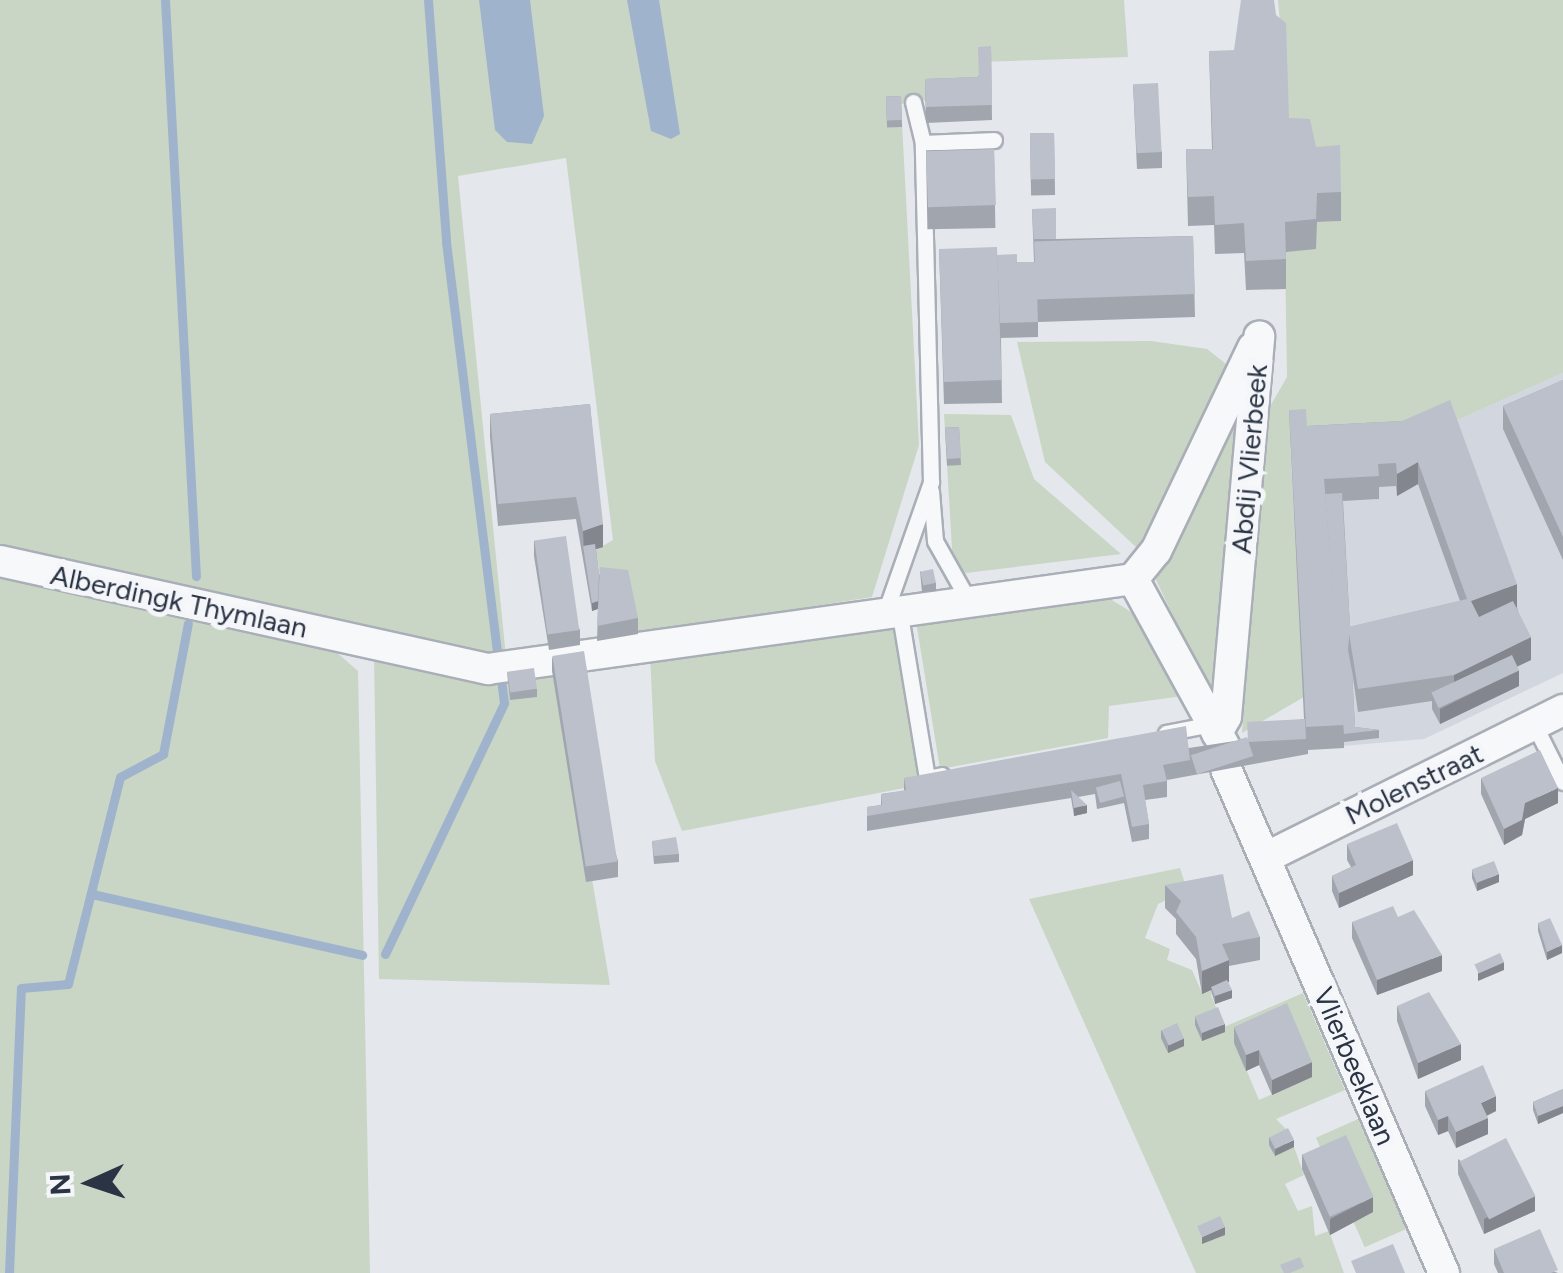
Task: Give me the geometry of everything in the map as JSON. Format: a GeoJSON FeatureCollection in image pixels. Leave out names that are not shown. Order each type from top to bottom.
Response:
{"type":"FeatureCollection","features":[{"type":"Feature","properties":{"kind":"street","name":"Abdij Vlierbeek"},"geometry":{"type":"LineString","coordinates":[[1132,579],[1156,551],[1258,336],[1228,698],[1220,744]]}},
{"type":"Feature","properties":{"kind":"street","name":"Alberdingk Thymlaan"},"geometry":{"type":"LineString","coordinates":[[0,562],[488,669],[893,606]]}},
{"type":"Feature","properties":{"kind":"street"},"geometry":{"type":"LineString","coordinates":[[893,606],[1132,579],[1220,744],[1265,858]]}},
{"type":"Feature","properties":{"kind":"street","name":"Molenstraat"},"geometry":{"type":"LineString","coordinates":[[1265,858],[1563,710]]}},
{"type":"Feature","properties":{"kind":"street","name":"Vlierbeeklaan"},"geometry":{"type":"LineString","coordinates":[[1265,858],[1444,1273]]}},
{"type":"Feature","properties":{"kind":"lane"},"geometry":{"type":"LineString","coordinates":[[913,102],[923,143],[935,540],[966,596]]}},
{"type":"Feature","properties":{"kind":"lane"},"geometry":{"type":"LineString","coordinates":[[923,143],[994,140]]}},
{"type":"Feature","properties":{"kind":"lane"},"geometry":{"type":"LineString","coordinates":[[931,482],[893,606],[926,778],[964,771]]}},
{"type":"Feature","properties":{"kind":"lane"},"geometry":{"type":"LineString","coordinates":[[1534,724],[1563,782]]}},
{"type":"Feature","properties":{"kind":"lane"},"geometry":{"type":"LineString","coordinates":[[1136,738],[1220,744]]}},
{"type":"Feature","properties":{"kind":"shaded area"},"geometry":{"type":"Polygon","coordinates":[[[1563,373],[1563,673],[1424,739],[1307,749],[1289,449],[1453,422],[1563,373]]]}},
{"type":"Feature","properties":{"kind":"green space"},"geometry":{"type":"Polygon","coordinates":[[[0,0],[1124,0],[1128,57],[979,62],[979,92],[901,104],[919,445],[872,597],[638,634],[602,590],[596,550],[613,540],[566,158],[458,176],[506,657],[0,549],[0,0]]]}},
{"type":"Feature","properties":{"kind":"green space"},"geometry":{"type":"Polygon","coordinates":[[[1278,0],[1563,0],[1563,373],[1453,422],[1290,449],[1304,697],[1242,733],[1268,410],[1287,377],[1285,252],[1317,222],[1340,221],[1291,149],[1278,0]]]}},
{"type":"Feature","properties":{"kind":"green space"},"geometry":{"type":"Polygon","coordinates":[[[1151,341],[1207,349],[1235,371],[1137,548],[1045,462],[1017,342],[1151,341]]]}},
{"type":"Feature","properties":{"kind":"green space"},"geometry":{"type":"Polygon","coordinates":[[[1247,383],[1214,701],[1156,580],[1247,383]]]}},
{"type":"Feature","properties":{"kind":"green space"},"geometry":{"type":"Polygon","coordinates":[[[944,414],[1011,415],[1034,479],[1121,554],[966,573],[953,565],[944,414]]]}},
{"type":"Feature","properties":{"kind":"green space"},"geometry":{"type":"Polygon","coordinates":[[[0,572],[328,645],[358,671],[370,1273],[0,1273],[0,572]]]}},
{"type":"Feature","properties":{"kind":"green space"},"geometry":{"type":"Polygon","coordinates":[[[1099,592],[1136,615],[1183,696],[1109,706],[1108,738],[940,769],[916,621],[1099,592]]]}},
{"type":"Feature","properties":{"kind":"green space"},"geometry":{"type":"Polygon","coordinates":[[[890,618],[903,630],[925,784],[682,831],[655,761],[650,653],[890,618]]]}},
{"type":"Feature","properties":{"kind":"green space"},"geometry":{"type":"Polygon","coordinates":[[[374,654],[556,667],[610,985],[379,979],[374,654]]]}},
{"type":"Feature","properties":{"kind":"green space"},"geometry":{"type":"Polygon","coordinates":[[[1180,868],[1187,890],[1158,904],[1145,938],[1170,949],[1167,960],[1192,970],[1202,993],[1225,984],[1211,995],[1224,1027],[1303,993],[1345,1090],[1276,1119],[1291,1134],[1270,1144],[1275,1156],[1294,1147],[1304,1175],[1285,1184],[1298,1211],[1312,1206],[1315,1236],[1329,1231],[1344,1273],[1196,1273],[1029,899],[1180,868]],[[1235,1043],[1259,1100],[1312,1077],[1235,1043]]]}},
{"type":"Feature","properties":{"kind":"green space"},"geometry":{"type":"Polygon","coordinates":[[[1358,1119],[1407,1229],[1365,1247],[1316,1138],[1358,1119]]]}},
{"type":"Feature","properties":{"kind":"water"},"geometry":{"type":"Polygon","coordinates":[[[479,0],[530,0],[544,116],[532,144],[507,142],[495,130],[479,0]]]}},
{"type":"Feature","properties":{"kind":"water"},"geometry":{"type":"Polygon","coordinates":[[[627,0],[659,0],[680,134],[671,139],[651,131],[627,0]]]}},
{"type":"Feature","properties":{"kind":"building"},"geometry":{"type":"Polygon","coordinates":[[[1241,0],[1274,0],[1276,15],[1286,23],[1289,118],[1310,119],[1316,147],[1340,145],[1341,192],[1317,193],[1316,219],[1285,222],[1286,259],[1246,261],[1244,223],[1215,225],[1214,196],[1188,197],[1186,149],[1213,149],[1209,51],[1234,50],[1241,0]]]}},
{"type":"Feature","properties":{"kind":"building"},"geometry":{"type":"Polygon","coordinates":[[[991,46],[992,105],[926,107],[925,79],[979,77],[978,47],[991,46]]]}},
{"type":"Feature","properties":{"kind":"building"},"geometry":{"type":"Polygon","coordinates":[[[1158,83],[1162,152],[1137,153],[1133,84],[1158,83]]]}},
{"type":"Feature","properties":{"kind":"building"},"geometry":{"type":"Polygon","coordinates":[[[901,96],[902,120],[887,121],[886,97],[901,96]]]}},
{"type":"Feature","properties":{"kind":"building"},"geometry":{"type":"Polygon","coordinates":[[[1030,133],[1054,133],[1055,179],[1031,179],[1030,133]]]}},
{"type":"Feature","properties":{"kind":"building"},"geometry":{"type":"Polygon","coordinates":[[[994,149],[996,205],[928,207],[926,151],[994,149]]]}},
{"type":"Feature","properties":{"kind":"building"},"geometry":{"type":"Polygon","coordinates":[[[1056,208],[1056,239],[1034,239],[1034,247],[1032,209],[1056,208]]]}},
{"type":"Feature","properties":{"kind":"building"},"geometry":{"type":"Polygon","coordinates":[[[1193,236],[1195,294],[1036,300],[1034,242],[1193,236]]]}},
{"type":"Feature","properties":{"kind":"building"},"geometry":{"type":"Polygon","coordinates":[[[997,247],[1002,380],[944,382],[939,249],[997,247]]]}},
{"type":"Feature","properties":{"kind":"building"},"geometry":{"type":"Polygon","coordinates":[[[1017,254],[1017,262],[1036,262],[1038,322],[1000,323],[997,255],[1017,254]]]}},
{"type":"Feature","properties":{"kind":"building"},"geometry":{"type":"Polygon","coordinates":[[[1563,380],[1563,537],[1503,406],[1563,380]]]}},
{"type":"Feature","properties":{"kind":"building"},"geometry":{"type":"Polygon","coordinates":[[[1450,400],[1517,584],[1471,601],[1479,617],[1513,601],[1531,637],[1454,675],[1358,689],[1348,627],[1467,599],[1418,462],[1397,474],[1396,463],[1378,464],[1379,476],[1324,479],[1344,725],[1306,727],[1289,410],[1306,409],[1307,426],[1402,421],[1450,400]]]}},
{"type":"Feature","properties":{"kind":"building"},"geometry":{"type":"Polygon","coordinates":[[[590,404],[603,524],[583,531],[576,497],[498,504],[490,414],[590,404]]]}},
{"type":"Feature","properties":{"kind":"building"},"geometry":{"type":"Polygon","coordinates":[[[959,427],[961,458],[947,459],[945,428],[959,427]]]}},
{"type":"Feature","properties":{"kind":"building"},"geometry":{"type":"Polygon","coordinates":[[[1342,493],[1355,727],[1379,730],[1344,734],[1325,494],[1342,493]]]}},
{"type":"Feature","properties":{"kind":"building"},"geometry":{"type":"Polygon","coordinates":[[[566,536],[579,630],[548,635],[534,540],[566,536]]]}},
{"type":"Feature","properties":{"kind":"building"},"geometry":{"type":"Polygon","coordinates":[[[595,544],[598,601],[592,603],[583,546],[595,544]]]}},
{"type":"Feature","properties":{"kind":"building"},"geometry":{"type":"Polygon","coordinates":[[[600,567],[628,570],[638,618],[597,626],[600,567]]]}},
{"type":"Feature","properties":{"kind":"building"},"geometry":{"type":"Polygon","coordinates":[[[933,569],[936,583],[923,585],[920,572],[933,569]]]}},
{"type":"Feature","properties":{"kind":"building"},"geometry":{"type":"Polygon","coordinates":[[[584,651],[617,861],[586,866],[552,656],[584,651]]]}},
{"type":"Feature","properties":{"kind":"building"},"geometry":{"type":"Polygon","coordinates":[[[1512,655],[1519,670],[1439,708],[1431,693],[1512,655]]]}},
{"type":"Feature","properties":{"kind":"building"},"geometry":{"type":"Polygon","coordinates":[[[534,668],[537,689],[510,693],[507,672],[534,668]]]}},
{"type":"Feature","properties":{"kind":"building"},"geometry":{"type":"Polygon","coordinates":[[[1305,719],[1306,739],[1248,742],[1247,722],[1305,719]]]}},
{"type":"Feature","properties":{"kind":"building"},"geometry":{"type":"Polygon","coordinates":[[[1186,726],[1190,760],[1163,765],[1167,781],[1143,785],[1149,824],[1132,827],[1121,774],[867,816],[867,807],[882,805],[881,794],[906,790],[904,778],[1186,726]]]}},
{"type":"Feature","properties":{"kind":"building"},"geometry":{"type":"Polygon","coordinates":[[[1247,737],[1253,756],[1197,774],[1191,755],[1247,737]]]}},
{"type":"Feature","properties":{"kind":"building"},"geometry":{"type":"Polygon","coordinates":[[[1540,750],[1558,788],[1525,803],[1522,820],[1504,829],[1481,778],[1540,750]]]}},
{"type":"Feature","properties":{"kind":"building"},"geometry":{"type":"Polygon","coordinates":[[[1120,781],[1124,796],[1100,803],[1096,787],[1120,781]]]}},
{"type":"Feature","properties":{"kind":"building"},"geometry":{"type":"Polygon","coordinates":[[[1071,790],[1087,805],[1074,808],[1071,790]]]}},
{"type":"Feature","properties":{"kind":"building"},"geometry":{"type":"Polygon","coordinates":[[[1397,823],[1413,860],[1339,893],[1332,876],[1356,865],[1347,844],[1397,823]]]}},
{"type":"Feature","properties":{"kind":"building"},"geometry":{"type":"Polygon","coordinates":[[[676,837],[679,854],[654,856],[652,841],[676,837]]]}},
{"type":"Feature","properties":{"kind":"building"},"geometry":{"type":"Polygon","coordinates":[[[1494,861],[1499,874],[1477,883],[1472,870],[1494,861]]]}},
{"type":"Feature","properties":{"kind":"building"},"geometry":{"type":"Polygon","coordinates":[[[1223,874],[1232,918],[1249,911],[1260,937],[1222,944],[1229,960],[1202,971],[1196,937],[1176,912],[1181,901],[1165,885],[1223,874]]]}},
{"type":"Feature","properties":{"kind":"building"},"geometry":{"type":"Polygon","coordinates":[[[1393,906],[1398,917],[1414,910],[1442,955],[1377,980],[1352,922],[1393,906]]]}},
{"type":"Feature","properties":{"kind":"building"},"geometry":{"type":"Polygon","coordinates":[[[1550,918],[1562,945],[1547,952],[1538,923],[1550,918]]]}},
{"type":"Feature","properties":{"kind":"building"},"geometry":{"type":"Polygon","coordinates":[[[1500,953],[1504,962],[1478,974],[1474,964],[1500,953]]]}},
{"type":"Feature","properties":{"kind":"building"},"geometry":{"type":"Polygon","coordinates":[[[1227,980],[1232,990],[1215,996],[1211,987],[1227,980]]]}},
{"type":"Feature","properties":{"kind":"building"},"geometry":{"type":"Polygon","coordinates":[[[1429,992],[1461,1044],[1418,1063],[1397,1006],[1429,992]]]}},
{"type":"Feature","properties":{"kind":"building"},"geometry":{"type":"Polygon","coordinates":[[[1287,1003],[1312,1062],[1272,1080],[1259,1050],[1246,1055],[1234,1027],[1287,1003]]]}},
{"type":"Feature","properties":{"kind":"building"},"geometry":{"type":"Polygon","coordinates":[[[1218,1007],[1225,1024],[1202,1033],[1195,1016],[1218,1007]]]}},
{"type":"Feature","properties":{"kind":"building"},"geometry":{"type":"Polygon","coordinates":[[[1177,1023],[1184,1038],[1169,1046],[1162,1030],[1177,1023]]]}},
{"type":"Feature","properties":{"kind":"building"},"geometry":{"type":"Polygon","coordinates":[[[1483,1065],[1496,1096],[1481,1103],[1488,1118],[1456,1132],[1448,1116],[1438,1120],[1425,1091],[1483,1065]]]}},
{"type":"Feature","properties":{"kind":"building"},"geometry":{"type":"Polygon","coordinates":[[[1563,1089],[1563,1106],[1538,1116],[1533,1102],[1563,1089]]]}},
{"type":"Feature","properties":{"kind":"building"},"geometry":{"type":"Polygon","coordinates":[[[1288,1128],[1294,1140],[1275,1149],[1269,1138],[1288,1128]]]}},
{"type":"Feature","properties":{"kind":"building"},"geometry":{"type":"Polygon","coordinates":[[[1346,1135],[1374,1197],[1330,1217],[1302,1155],[1346,1135]]]}},
{"type":"Feature","properties":{"kind":"building"},"geometry":{"type":"Polygon","coordinates":[[[1506,1138],[1536,1196],[1489,1220],[1460,1162],[1506,1138]]]}},
{"type":"Feature","properties":{"kind":"building"},"geometry":{"type":"Polygon","coordinates":[[[1220,1216],[1225,1227],[1202,1237],[1197,1226],[1220,1216]]]}},
{"type":"Feature","properties":{"kind":"building"},"geometry":{"type":"Polygon","coordinates":[[[1540,1229],[1558,1270],[1504,1273],[1494,1249],[1540,1229]]]}},
{"type":"Feature","properties":{"kind":"building"},"geometry":{"type":"Polygon","coordinates":[[[1393,1244],[1405,1273],[1356,1273],[1351,1261],[1393,1244]]]}},
{"type":"Feature","properties":{"kind":"building"},"geometry":{"type":"Polygon","coordinates":[[[1300,1257],[1304,1267],[1284,1273],[1280,1265],[1300,1257]]]}},
{"type":"Feature","properties":{"kind":"waterway"},"geometry":{"type":"LineString","coordinates":[[165,0],[196,576]]}},
{"type":"Feature","properties":{"kind":"waterway"},"geometry":{"type":"LineString","coordinates":[[428,0],[446,242],[497,649]]}},
{"type":"Feature","properties":{"kind":"waterway"},"geometry":{"type":"LineString","coordinates":[[9,1273],[21,988],[68,984],[120,777],[163,754],[188,623]]}},
{"type":"Feature","properties":{"kind":"waterway"},"geometry":{"type":"LineString","coordinates":[[385,954],[504,703],[501,677]]}},
{"type":"Feature","properties":{"kind":"waterway"},"geometry":{"type":"LineString","coordinates":[[92,894],[362,955]]}}]}
